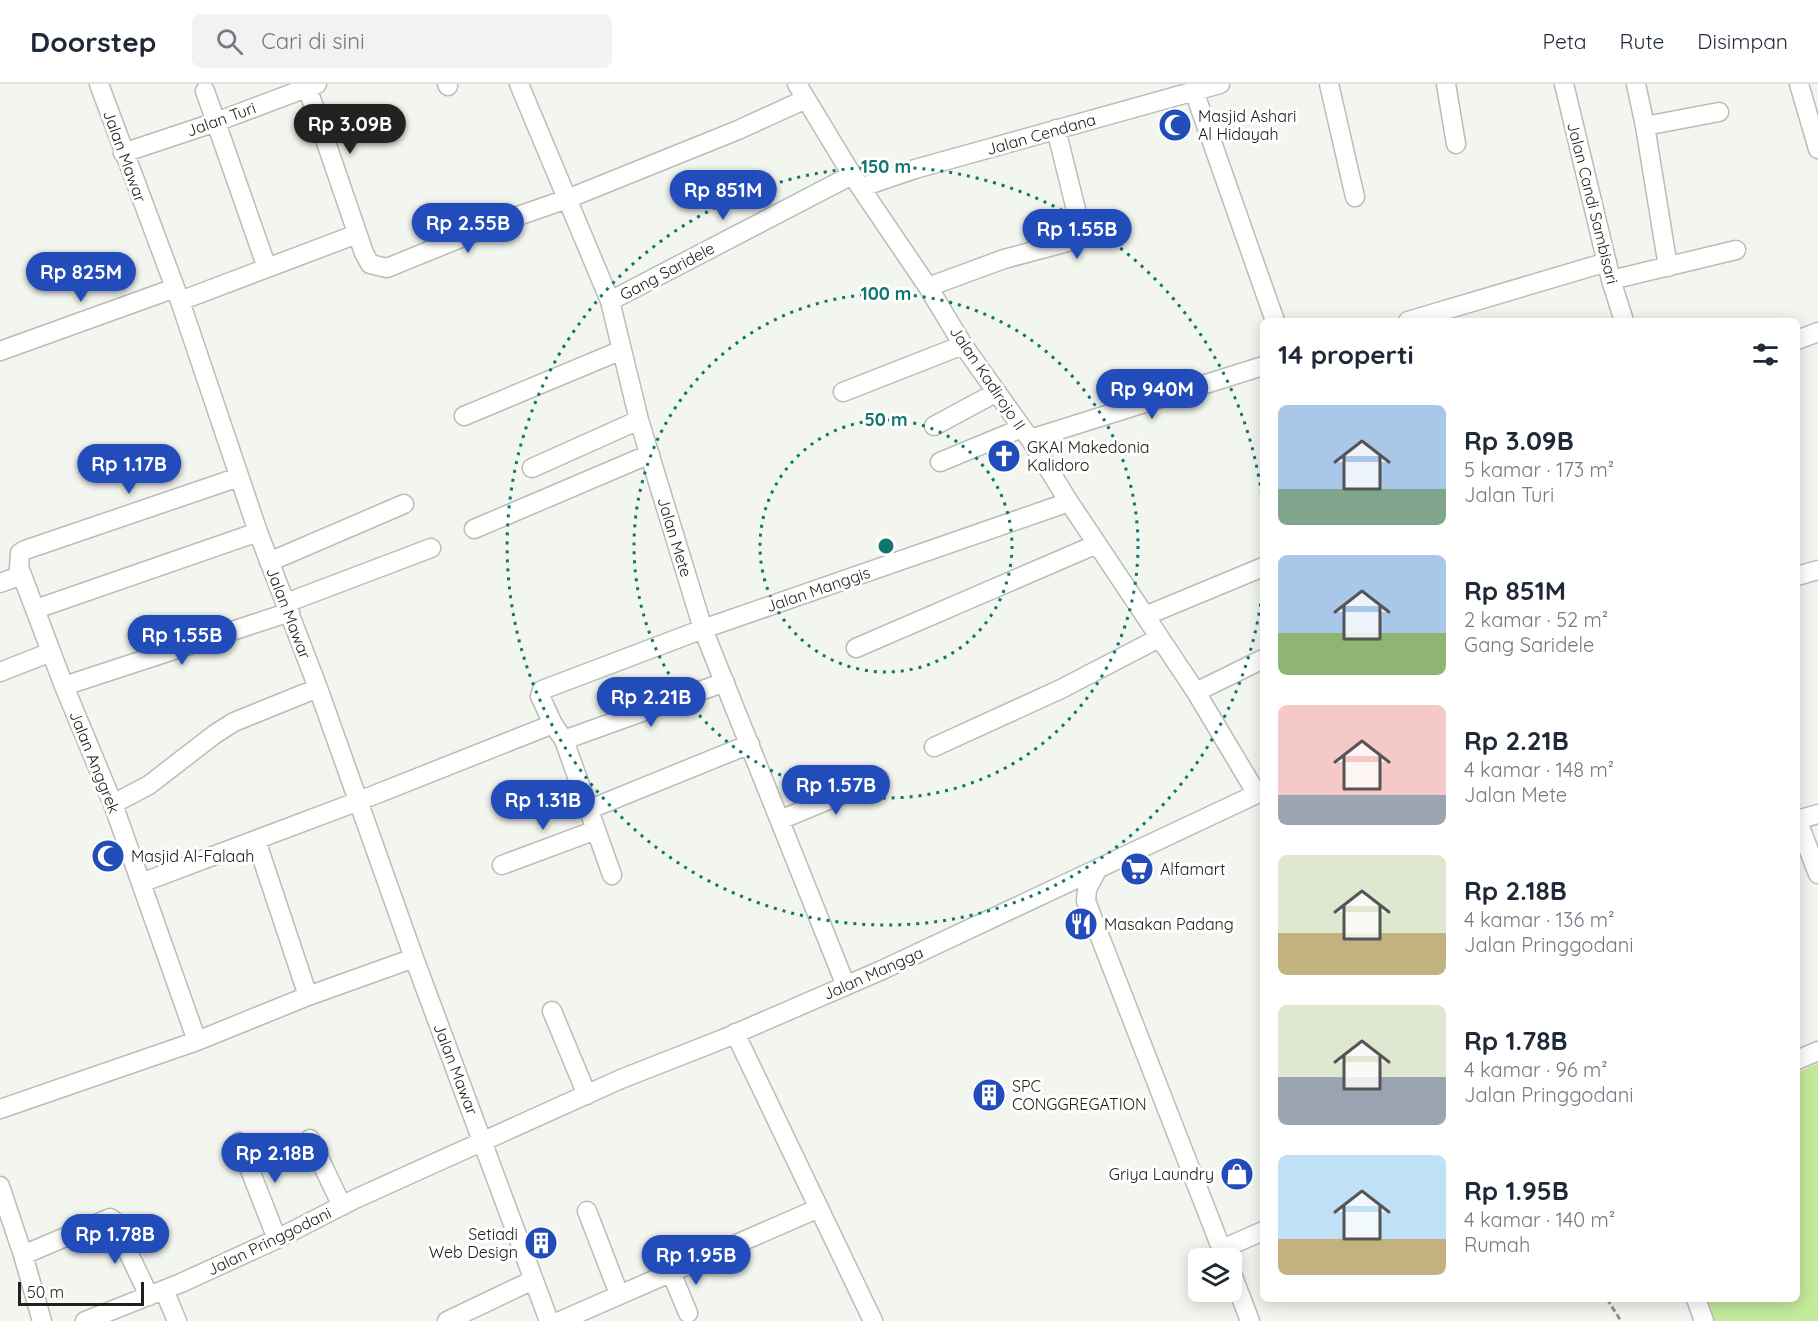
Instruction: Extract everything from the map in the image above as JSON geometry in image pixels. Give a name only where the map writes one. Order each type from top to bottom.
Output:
[{"type":"street","name":"Jalan Mawar","points":[[99,84],[177,295],[258,532],[318,688],[414,958],[549,1321]]},
{"type":"street","name":"Jalan Mete","points":[[519,84],[609,301],[639,420],[703,629],[846,986]]},
{"type":"street","points":[[1329,84],[1355,197]]},
{"type":"street","points":[[1446,84],[1456,144]]},
{"type":"street","name":"Jalan Candi Sambisari","points":[[1564,84],[1609,271],[1623,318]]},
{"type":"street","points":[[1636,84],[1668,267]]},
{"type":"street","points":[[1799,84],[1818,149]]},
{"type":"street","name":"Jalan Turi","points":[[123,153],[216,122],[310,85]]},
{"type":"street","points":[[310,85],[357,234],[370,264],[387,268],[495,224],[567,200],[738,130],[801,92]]},
{"type":"street","points":[[1209,86],[1274,318]]},
{"type":"street","name":"Jalan Cendana","points":[[857,181],[915,169],[1209,86]]},
{"type":"street","points":[[205,92],[267,268]]},
{"type":"street","name":"Jalan Kadirojo II","points":[[801,92],[928,287],[963,345],[1026,433],[1260,792]]},
{"type":"street","points":[[1645,126],[1719,112]]},
{"type":"street","points":[[928,287],[1004,259],[1079,239],[1082,234],[1056,129]]},
{"type":"street","name":"Gang Saridele","points":[[609,301],[857,181]]},
{"type":"street","points":[[0,351],[267,268],[357,234]]},
{"type":"street","points":[[1420,318],[1609,271],[1668,267],[1736,250]]},
{"type":"street","points":[[1800,339],[1818,332]]},
{"type":"street","points":[[843,392],[963,345]]},
{"type":"street","points":[[464,416],[622,351]]},
{"type":"street","points":[[940,462],[1026,433],[1260,367]]},
{"type":"street","points":[[934,426],[997,392]]},
{"type":"street","points":[[532,468],[639,420]]},
{"type":"street","points":[[474,529],[650,454]]},
{"type":"street","points":[[0,583],[22,575],[19,560],[20,553],[25,550],[239,477]]},
{"type":"street","name":"Jalan Manggis","points":[[553,724],[540,696],[542,690],[549,686],[703,629],[1069,502]]},
{"type":"street","points":[[269,562],[404,504]]},
{"type":"street","points":[[36,609],[258,532]]},
{"type":"street","points":[[856,648],[1097,544]]},
{"type":"street","points":[[64,686],[288,608],[431,548]]},
{"type":"street","points":[[1145,616],[1260,568]]},
{"type":"street","points":[[1800,575],[1818,570]]},
{"type":"street","name":"Jalan Anggrek","points":[[22,575],[64,686],[113,804],[197,1041]]},
{"type":"street","points":[[934,747],[1061,689],[1159,638]]},
{"type":"street","points":[[0,672],[51,652]]},
{"type":"street","points":[[1196,692],[1260,660]]},
{"type":"street","points":[[564,740],[725,682]]},
{"type":"street","points":[[113,804],[150,785],[215,734],[234,722],[318,688]]},
{"type":"street","points":[[141,883],[553,724],[564,740],[612,875]]},
{"type":"street","points":[[590,809],[750,744]]},
{"type":"street","points":[[780,820],[879,779]]},
{"type":"street","name":"Jalan Mangga","points":[[483,1140],[621,1079],[846,986],[1260,792]]},
{"type":"street","points":[[1800,818],[1818,814]]},
{"type":"street","points":[[1800,827],[1818,874]]},
{"type":"street","points":[[502,865],[596,830]]},
{"type":"street","points":[[256,840],[308,996]]},
{"type":"street","points":[[1097,870],[1087,889],[1086,901],[1221,1248]]},
{"type":"street","points":[[0,1109],[197,1041],[308,996],[414,958]]},
{"type":"street","points":[[552,1011],[587,1095]]},
{"type":"street","points":[[735,1033],[873,1321]]},
{"type":"street","points":[[1800,1059],[1818,1051]]},
{"type":"street","points":[[310,1139],[342,1206]]},
{"type":"street","name":"Jalan Pringgodani","points":[[85,1321],[157,1293],[277,1239],[483,1140]]},
{"type":"street","points":[[239,1142],[277,1239]]},
{"type":"street","points":[[0,1186],[42,1321]]},
{"type":"street","points":[[560,1321],[819,1208]]},
{"type":"street","points":[[588,1211],[619,1294]]},
{"type":"street","points":[[23,1255],[110,1218],[177,1321]]},
{"type":"street","points":[[1234,1248],[1260,1234]]},
{"type":"street","points":[[671,1272],[688,1313]]},
{"type":"street","points":[[447,1321],[533,1280]]},
{"type":"street","points":[[1242,1300],[1250,1321]]},
{"type":"street","points":[[1697,1302],[1704,1321]]},
{"type":"path","points":[[1608,1302],[1621,1321]]},
{"type":"green space","points":[[1818,1063],[1818,1321],[1708,1321],[1702,1302],[1800,1302],[1800,1072]]},
{"type":"place","name":"Masjid Ashari Al Hidayah","points":[[1175,125]]},
{"type":"place","name":"GKAI Makedonia Kalidoro","points":[[1004,456]]},
{"type":"place","name":"Masjid Al-Falaah","points":[[108,856]]},
{"type":"place","name":"Alfamart","points":[[1137,869]]},
{"type":"place","name":"Masakan Padang","points":[[1081,924]]},
{"type":"place","name":"SPC CONGGREGATION","points":[[989,1095]]},
{"type":"place","name":"Griya Laundry","points":[[1237,1174]]},
{"type":"place","name":"Setiadi Web Design","points":[[541,1243]]}]
